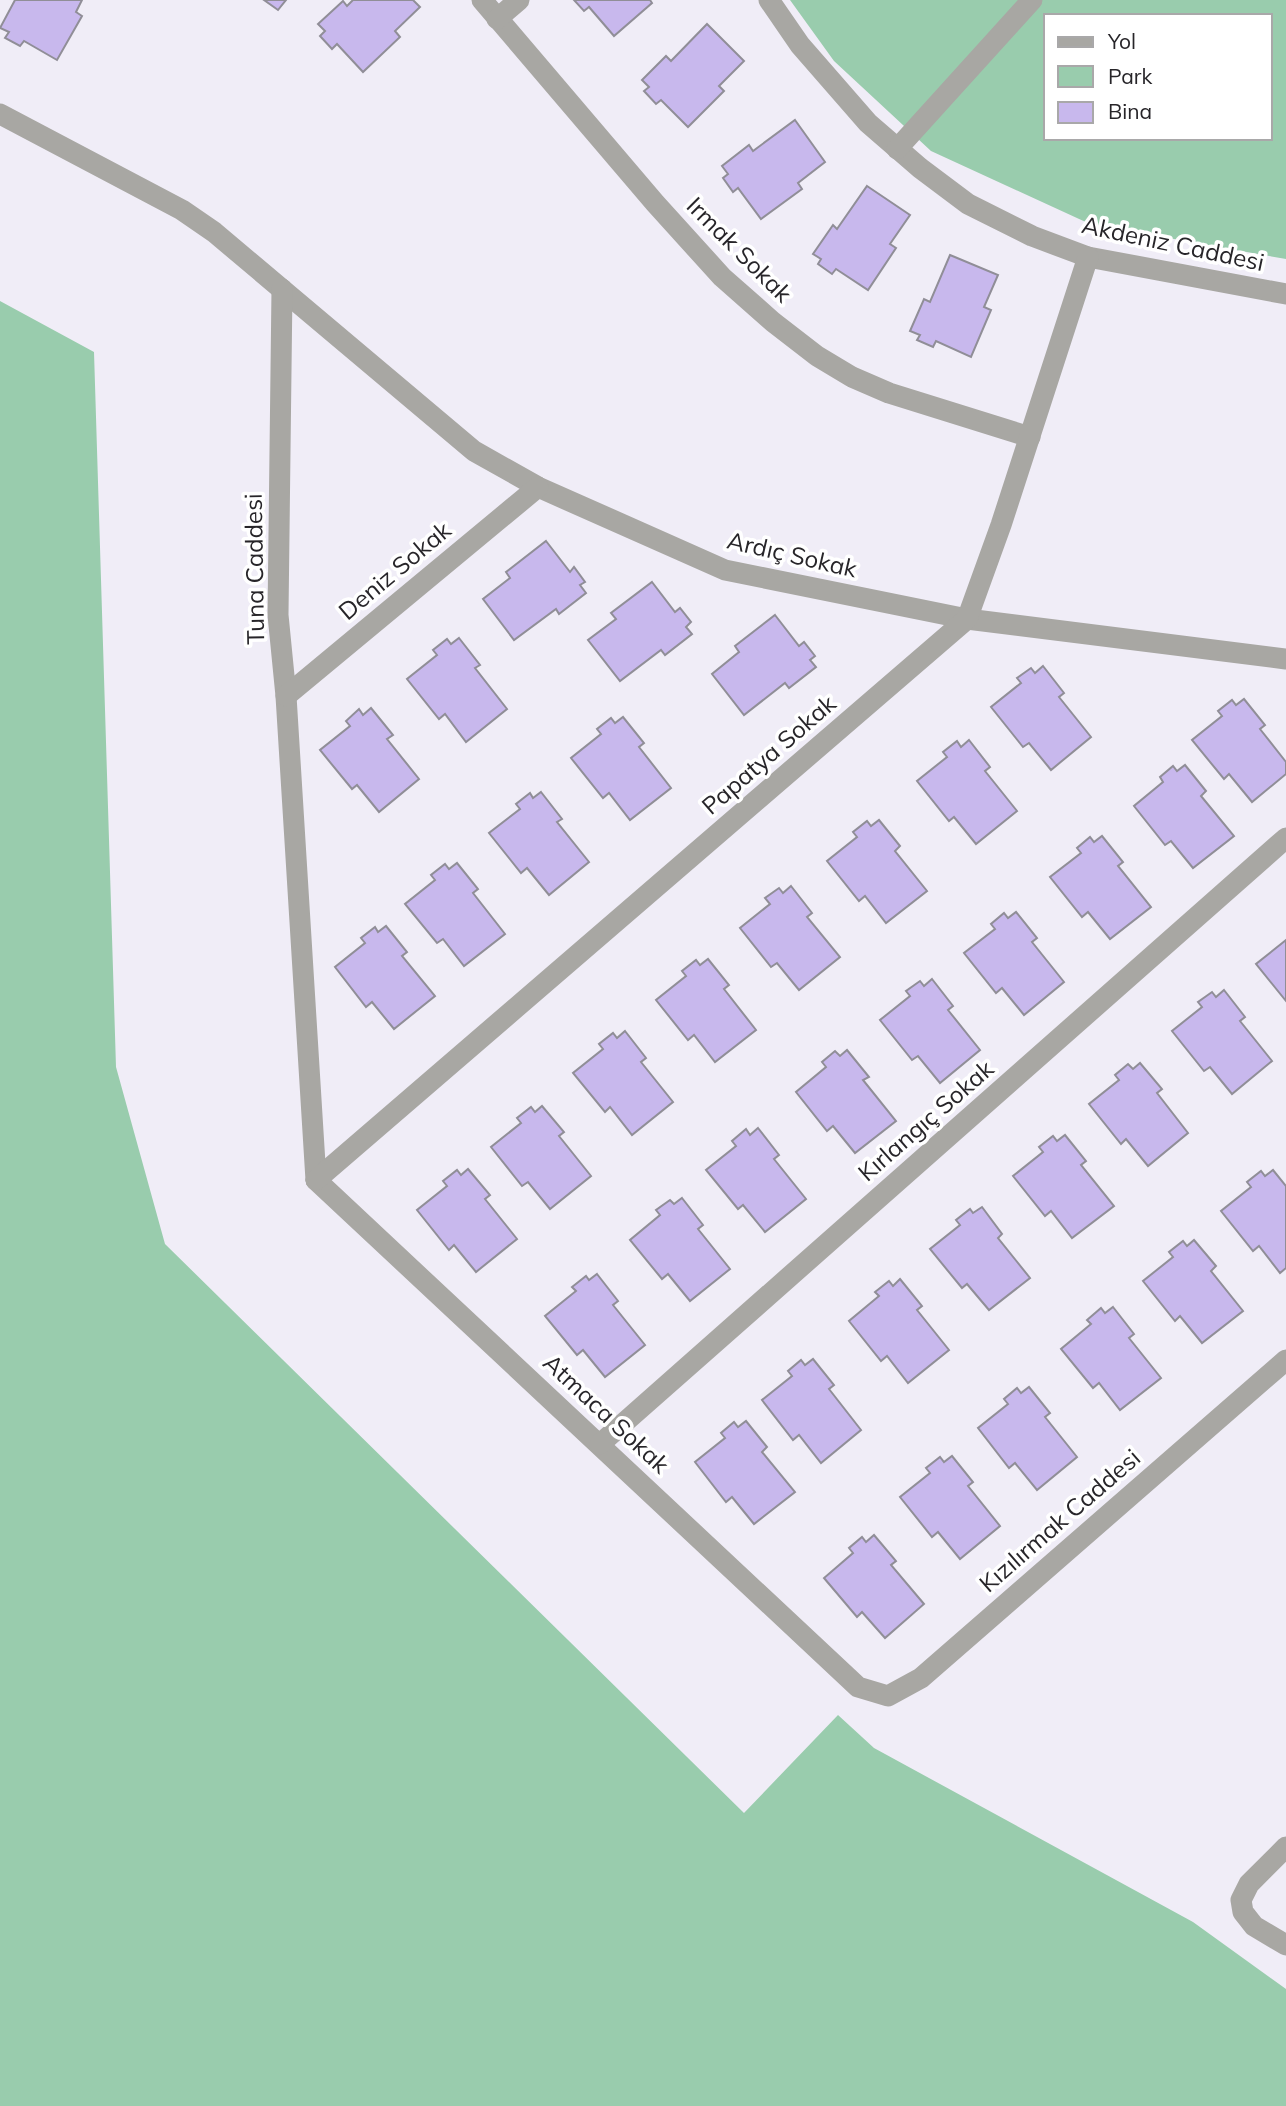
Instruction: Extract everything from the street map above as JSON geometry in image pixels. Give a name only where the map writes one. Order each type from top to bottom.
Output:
[{"type":"street","name":"Irmak Sokak","points":[[482,0],[655,203],[722,277],[806,348],[852,377],[889,393],[1030,437]]},
{"type":"street","points":[[498,19],[519,0]]},
{"type":"street","name":"Akdeniz Caddesi","points":[[769,0],[800,45],[867,123],[968,204],[1032,236],[1088,257],[1286,294]]},
{"type":"street","points":[[897,149],[1032,0]]},
{"type":"street","points":[[0,114],[182,210],[214,232],[282,289]]},
{"type":"street","points":[[967,619],[1088,257]]},
{"type":"street","name":"Ardıç Sokak","points":[[282,289],[474,451],[538,487],[725,570],[967,619],[1286,659]]},
{"type":"street","name":"Tuna Caddesi","points":[[282,289],[278,615],[286,696],[316,1181]]},
{"type":"street","name":"Deniz Sokak","points":[[286,696],[538,487]]},
{"type":"street","name":"Papatya Sokak","points":[[316,1181],[967,619]]},
{"type":"street","name":"Kırlangıç Sokak","points":[[600,1444],[1286,838]]},
{"type":"street","name":"Atmaca Sokak","points":[[316,1181],[858,1687]]},
{"type":"street","name":"Kızılırmak Caddesi","points":[[858,1687],[888,1696],[921,1678],[1286,1360]]},
{"type":"street","points":[[1286,1847],[1249,1884],[1241,1900],[1243,1912],[1254,1926],[1286,1945]]},
{"type":"green space","points":[[790,0],[1286,0],[1286,259],[1090,224],[931,151],[834,61]]},
{"type":"green space","points":[[0,301],[94,352],[116,1067],[165,1244],[744,1813],[838,1715],[874,1748],[1193,1922],[1286,1989],[1286,2106],[0,2106]]},
{"type":"building","points":[[15,0],[82,0],[76,12],[82,16],[57,60],[24,41],[20,46],[5,38],[9,32],[0,28]]},
{"type":"building","points":[[264,0],[286,0],[278,10]]},
{"type":"building","points":[[353,0],[413,0],[420,7],[395,31],[400,37],[363,72],[337,44],[332,49],[320,36],[325,31],[318,24],[343,1],[347,6]]},
{"type":"building","points":[[574,0],[650,0],[652,3],[614,36],[589,7],[584,11]]},
{"type":"building","points":[[707,24],[744,61],[719,86],[724,91],[688,127],[661,100],[656,104],[644,91],[649,87],[642,80],[666,56],[671,61]]},
{"type":"building","points":[[795,120],[825,162],[798,183],[802,189],[761,219],[738,188],[733,192],[723,178],[728,174],[722,166],[749,145],[753,151]]},
{"type":"building","points":[[867,186],[910,215],[890,244],[896,248],[868,290],[836,269],[832,274],[818,264],[821,259],[813,254],[833,225],[837,229]]},
{"type":"building","points":[[950,255],[998,275],[984,307],[991,310],[971,357],[936,341],[933,347],[917,340],[920,335],[910,331],[924,299],[930,302]]},
{"type":"building","points":[[546,541],[570,572],[574,567],[585,582],[580,585],[586,593],[559,614],[556,609],[514,640],[483,599],[510,578],[506,572]]},
{"type":"building","points":[[652,582],[675,612],[680,608],[691,622],[686,627],[692,634],[665,655],[661,650],[620,681],[588,640],[616,619],[611,613]]},
{"type":"building","points":[[775,615],[799,646],[804,642],[815,656],[810,660],[816,667],[789,688],[785,683],[744,715],[712,674],[739,652],[735,646]]},
{"type":"building","points":[[459,638],[480,665],[475,668],[507,709],[466,742],[445,714],[439,719],[407,679],[437,655],[433,650],[447,639],[451,644]]},
{"type":"building","points":[[1043,666],[1064,693],[1059,697],[1091,737],[1051,770],[1029,743],[1023,747],[991,707],[1021,683],[1017,678],[1031,668],[1035,673]]},
{"type":"building","points":[[1244,699],[1265,725],[1260,729],[1286,762],[1286,774],[1252,802],[1229,774],[1224,779],[1192,740],[1222,716],[1218,711],[1232,700],[1236,705]]},
{"type":"building","points":[[371,708],[393,735],[387,739],[419,779],[379,812],[357,785],[352,789],[320,750],[350,726],[346,721],[359,709],[363,715]]},
{"type":"building","points":[[623,717],[644,743],[639,747],[671,788],[630,820],[609,793],[603,798],[571,758],[601,734],[597,729],[611,718],[615,723]]},
{"type":"building","points":[[969,740],[990,767],[985,771],[1017,811],[976,844],[954,817],[949,821],[917,781],[947,757],[943,752],[957,741],[961,747]]},
{"type":"building","points":[[1185,765],[1206,791],[1201,796],[1234,836],[1193,868],[1171,841],[1165,845],[1134,806],[1163,782],[1160,777],[1173,766],[1177,771]]},
{"type":"building","points":[[541,792],[562,819],[557,822],[589,862],[549,895],[527,868],[521,873],[489,833],[520,809],[516,804],[530,793],[533,798]]},
{"type":"building","points":[[879,820],[900,846],[895,851],[927,891],[886,923],[865,896],[859,901],[827,861],[857,837],[853,832],[867,821],[871,826]]},
{"type":"building","points":[[1102,836],[1123,862],[1118,866],[1151,907],[1110,939],[1088,912],[1082,917],[1050,877],[1081,853],[1077,848],[1090,837],[1094,842]]},
{"type":"building","points":[[457,863],[478,889],[473,893],[505,934],[464,966],[443,939],[437,943],[405,904],[435,880],[431,875],[445,864],[449,869]]},
{"type":"building","points":[[791,886],[812,913],[807,917],[840,957],[799,990],[777,963],[771,967],[740,928],[770,904],[765,898],[779,888],[783,893]]},
{"type":"building","points":[[1016,912],[1037,938],[1032,942],[1064,982],[1024,1015],[1002,988],[996,993],[964,953],[995,929],[991,924],[1004,913],[1008,918]]},
{"type":"building","points":[[386,926],[407,952],[402,956],[435,996],[394,1029],[372,1002],[366,1007],[335,967],[365,943],[361,938],[375,927],[378,932]]},
{"type":"building","points":[[1286,940],[1286,1001],[1256,964]]},
{"type":"building","points":[[708,959],[729,985],[724,989],[756,1030],[715,1062],[694,1035],[688,1040],[656,1000],[686,976],[682,971],[696,960],[700,965]]},
{"type":"building","points":[[932,979],[953,1006],[948,1010],[980,1050],[940,1083],[918,1056],[912,1060],[880,1020],[910,996],[906,991],[920,981],[924,986]]},
{"type":"building","points":[[1224,990],[1245,1017],[1240,1021],[1272,1061],[1232,1094],[1210,1067],[1204,1071],[1172,1031],[1202,1007],[1198,1002],[1212,992],[1216,997]]},
{"type":"building","points":[[625,1031],[646,1058],[641,1062],[673,1102],[632,1135],[610,1107],[605,1112],[573,1073],[603,1049],[599,1044],[613,1033],[617,1038]]},
{"type":"building","points":[[847,1050],[869,1077],[863,1080],[896,1121],[855,1153],[833,1126],[827,1131],[796,1092],[826,1067],[822,1062],[835,1051],[840,1056]]},
{"type":"building","points":[[1140,1063],[1162,1089],[1157,1093],[1188,1133],[1148,1166],[1126,1139],[1121,1144],[1089,1104],[1119,1080],[1115,1075],[1128,1064],[1133,1069]]},
{"type":"building","points":[[542,1106],[564,1132],[559,1136],[591,1176],[550,1209],[528,1182],[522,1186],[491,1147],[521,1123],[517,1118],[531,1107],[535,1112]]},
{"type":"building","points":[[758,1128],[779,1155],[774,1159],[806,1199],[765,1232],[743,1205],[738,1209],[706,1170],[736,1146],[732,1141],[746,1129],[750,1135]]},
{"type":"building","points":[[1065,1135],[1086,1161],[1081,1165],[1114,1206],[1072,1238],[1051,1211],[1045,1216],[1013,1176],[1043,1152],[1039,1147],[1053,1136],[1057,1141]]},
{"type":"building","points":[[468,1169],[490,1195],[485,1199],[517,1239],[476,1272],[454,1245],[449,1250],[417,1210],[447,1186],[443,1181],[457,1170],[461,1175]]},
{"type":"building","points":[[1273,1170],[1286,1186],[1286,1268],[1280,1273],[1259,1246],[1253,1251],[1221,1211],[1251,1187],[1247,1182],[1261,1171],[1265,1176]]},
{"type":"building","points":[[682,1198],[703,1225],[698,1229],[730,1269],[690,1301],[668,1274],[662,1279],[630,1240],[660,1215],[656,1210],[670,1200],[674,1204]]},
{"type":"building","points":[[982,1207],[1002,1234],[998,1238],[1030,1278],[989,1310],[967,1284],[962,1288],[930,1249],[960,1225],[956,1220],[970,1209],[973,1213]]},
{"type":"building","points":[[1194,1240],[1216,1266],[1211,1271],[1243,1311],[1202,1343],[1180,1316],[1175,1321],[1143,1281],[1173,1257],[1169,1252],[1183,1241],[1187,1246]]},
{"type":"building","points":[[597,1274],[618,1301],[613,1305],[645,1345],[605,1377],[583,1350],[577,1355],[545,1316],[576,1291],[572,1287],[586,1276],[589,1280]]},
{"type":"building","points":[[900,1279],[922,1306],[917,1310],[949,1350],[908,1383],[887,1356],[881,1361],[849,1321],[879,1296],[875,1292],[889,1281],[893,1286]]},
{"type":"building","points":[[1113,1307],[1134,1334],[1129,1338],[1161,1378],[1120,1410],[1099,1383],[1093,1388],[1061,1349],[1091,1324],[1087,1320],[1101,1308],[1105,1313]]},
{"type":"building","points":[[813,1359],[834,1385],[829,1389],[861,1430],[821,1463],[799,1435],[793,1440],[762,1400],[792,1376],[788,1371],[801,1360],[805,1365]]},
{"type":"building","points":[[1029,1387],[1050,1413],[1045,1417],[1077,1457],[1037,1490],[1015,1463],[1009,1468],[978,1428],[1008,1404],[1004,1399],[1017,1388],[1021,1393]]},
{"type":"building","points":[[746,1421],[767,1447],[762,1452],[795,1492],[754,1524],[732,1497],[726,1502],[695,1462],[725,1438],[721,1433],[734,1422],[738,1427]]},
{"type":"building","points":[[952,1456],[973,1482],[968,1486],[1000,1526],[960,1559],[938,1532],[932,1537],[900,1497],[930,1473],[926,1468],[940,1457],[944,1462]]},
{"type":"building","points":[[874,1535],[896,1561],[891,1565],[924,1604],[885,1638],[862,1612],[857,1617],[824,1578],[853,1553],[849,1548],[862,1537],[866,1542]]}]
